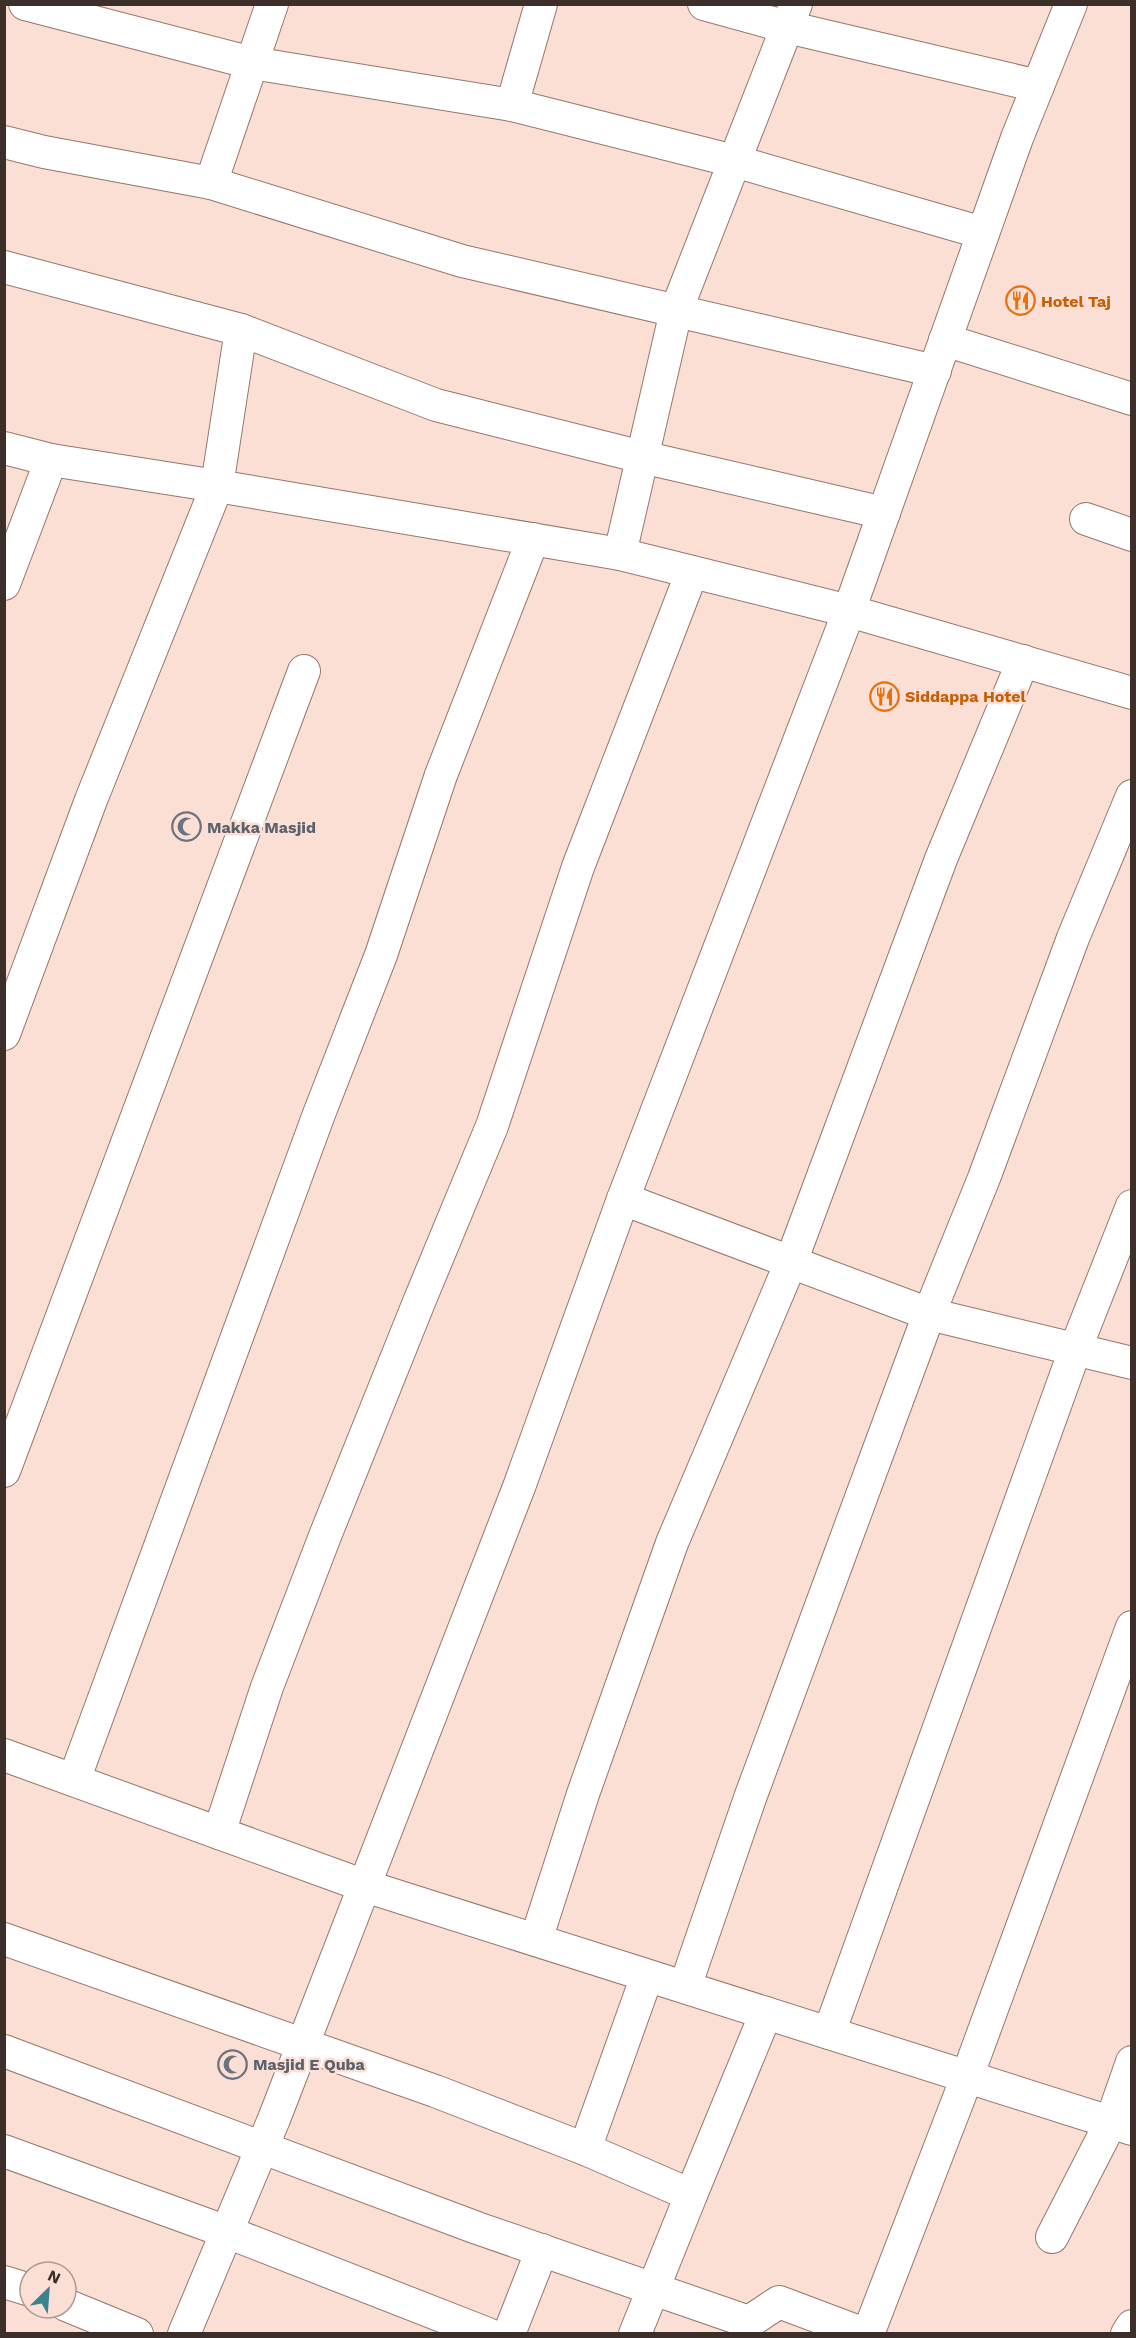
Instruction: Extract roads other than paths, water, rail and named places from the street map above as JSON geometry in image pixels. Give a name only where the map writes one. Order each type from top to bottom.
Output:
[{"type":"street","points":[[25,4],[252,63],[512,105],[734,161],[983,233]]},
{"type":"street","points":[[212,183],[272,4]]},
{"type":"street","points":[[512,105],[541,4]]},
{"type":"street","points":[[704,4],[791,16],[1038,86]]},
{"type":"street","points":[[184,2334],[262,2147],[519,1487],[623,1199],[849,611],[983,233],[1071,4]]},
{"type":"street","points":[[620,554],[676,312],[791,16]]},
{"type":"street","points":[[4,142],[44,152],[212,183],[462,261],[935,370]]},
{"type":"street","points":[[4,267],[241,330],[436,405],[642,457],[884,513]]},
{"type":"street","points":[[4,1034],[91,800],[217,486],[241,330]]},
{"type":"street","points":[[945,340],[1130,393]]},
{"type":"street","points":[[4,448],[51,460],[620,554],[849,611],[1131,693]]},
{"type":"street","points":[[4,584],[51,460]]},
{"type":"street","points":[[1086,519],[1131,536]]},
{"type":"street","points":[[74,1780],[315,1125],[381,955],[441,775],[533,539]]},
{"type":"street","points":[[219,1833],[267,1688],[321,1546],[492,1126],[578,867],[692,572]]},
{"type":"street","points":[[536,1940],[583,1794],[672,1543],[791,1262],[941,859],[1023,661]]},
{"type":"street","points":[[4,1471],[304,671]]},
{"type":"street","points":[[685,1987],[750,1798],[928,1314],[984,1178],[1073,938],[1131,796]]},
{"type":"street","points":[[623,1199],[928,1314],[1131,1363]]},
{"type":"street","points":[[829,2033],[1075,1350],[1131,1206]]},
{"type":"street","points":[[4,2051],[542,2250],[749,2322],[779,2302],[866,2334],[967,2077],[1131,1627]]},
{"type":"street","points":[[4,1755],[364,1886],[1121,2126]]},
{"type":"street","points":[[4,1939],[435,2091],[585,2149],[691,2195]]},
{"type":"street","points":[[585,2149],[647,1976]]},
{"type":"street","points":[[635,2334],[766,2013]]},
{"type":"street","points":[[1052,2237],[1121,2126],[1131,2062]]},
{"type":"street","points":[[4,2151],[226,2232],[488,2334]]},
{"type":"street","points":[[509,2334],[542,2250]]},
{"type":"street","points":[[78,2310],[137,2334]]},
{"type":"street","points":[[1127,2334],[1131,2326]]},
{"type":"place","name":"Hotel Taj","points":[[1020,301]]},
{"type":"place","name":"Siddappa Hotel","points":[[884,696]]},
{"type":"place","name":"Makka Masjid","points":[[186,827]]},
{"type":"place","name":"Masjid E Quba","points":[[232,2064]]}]
